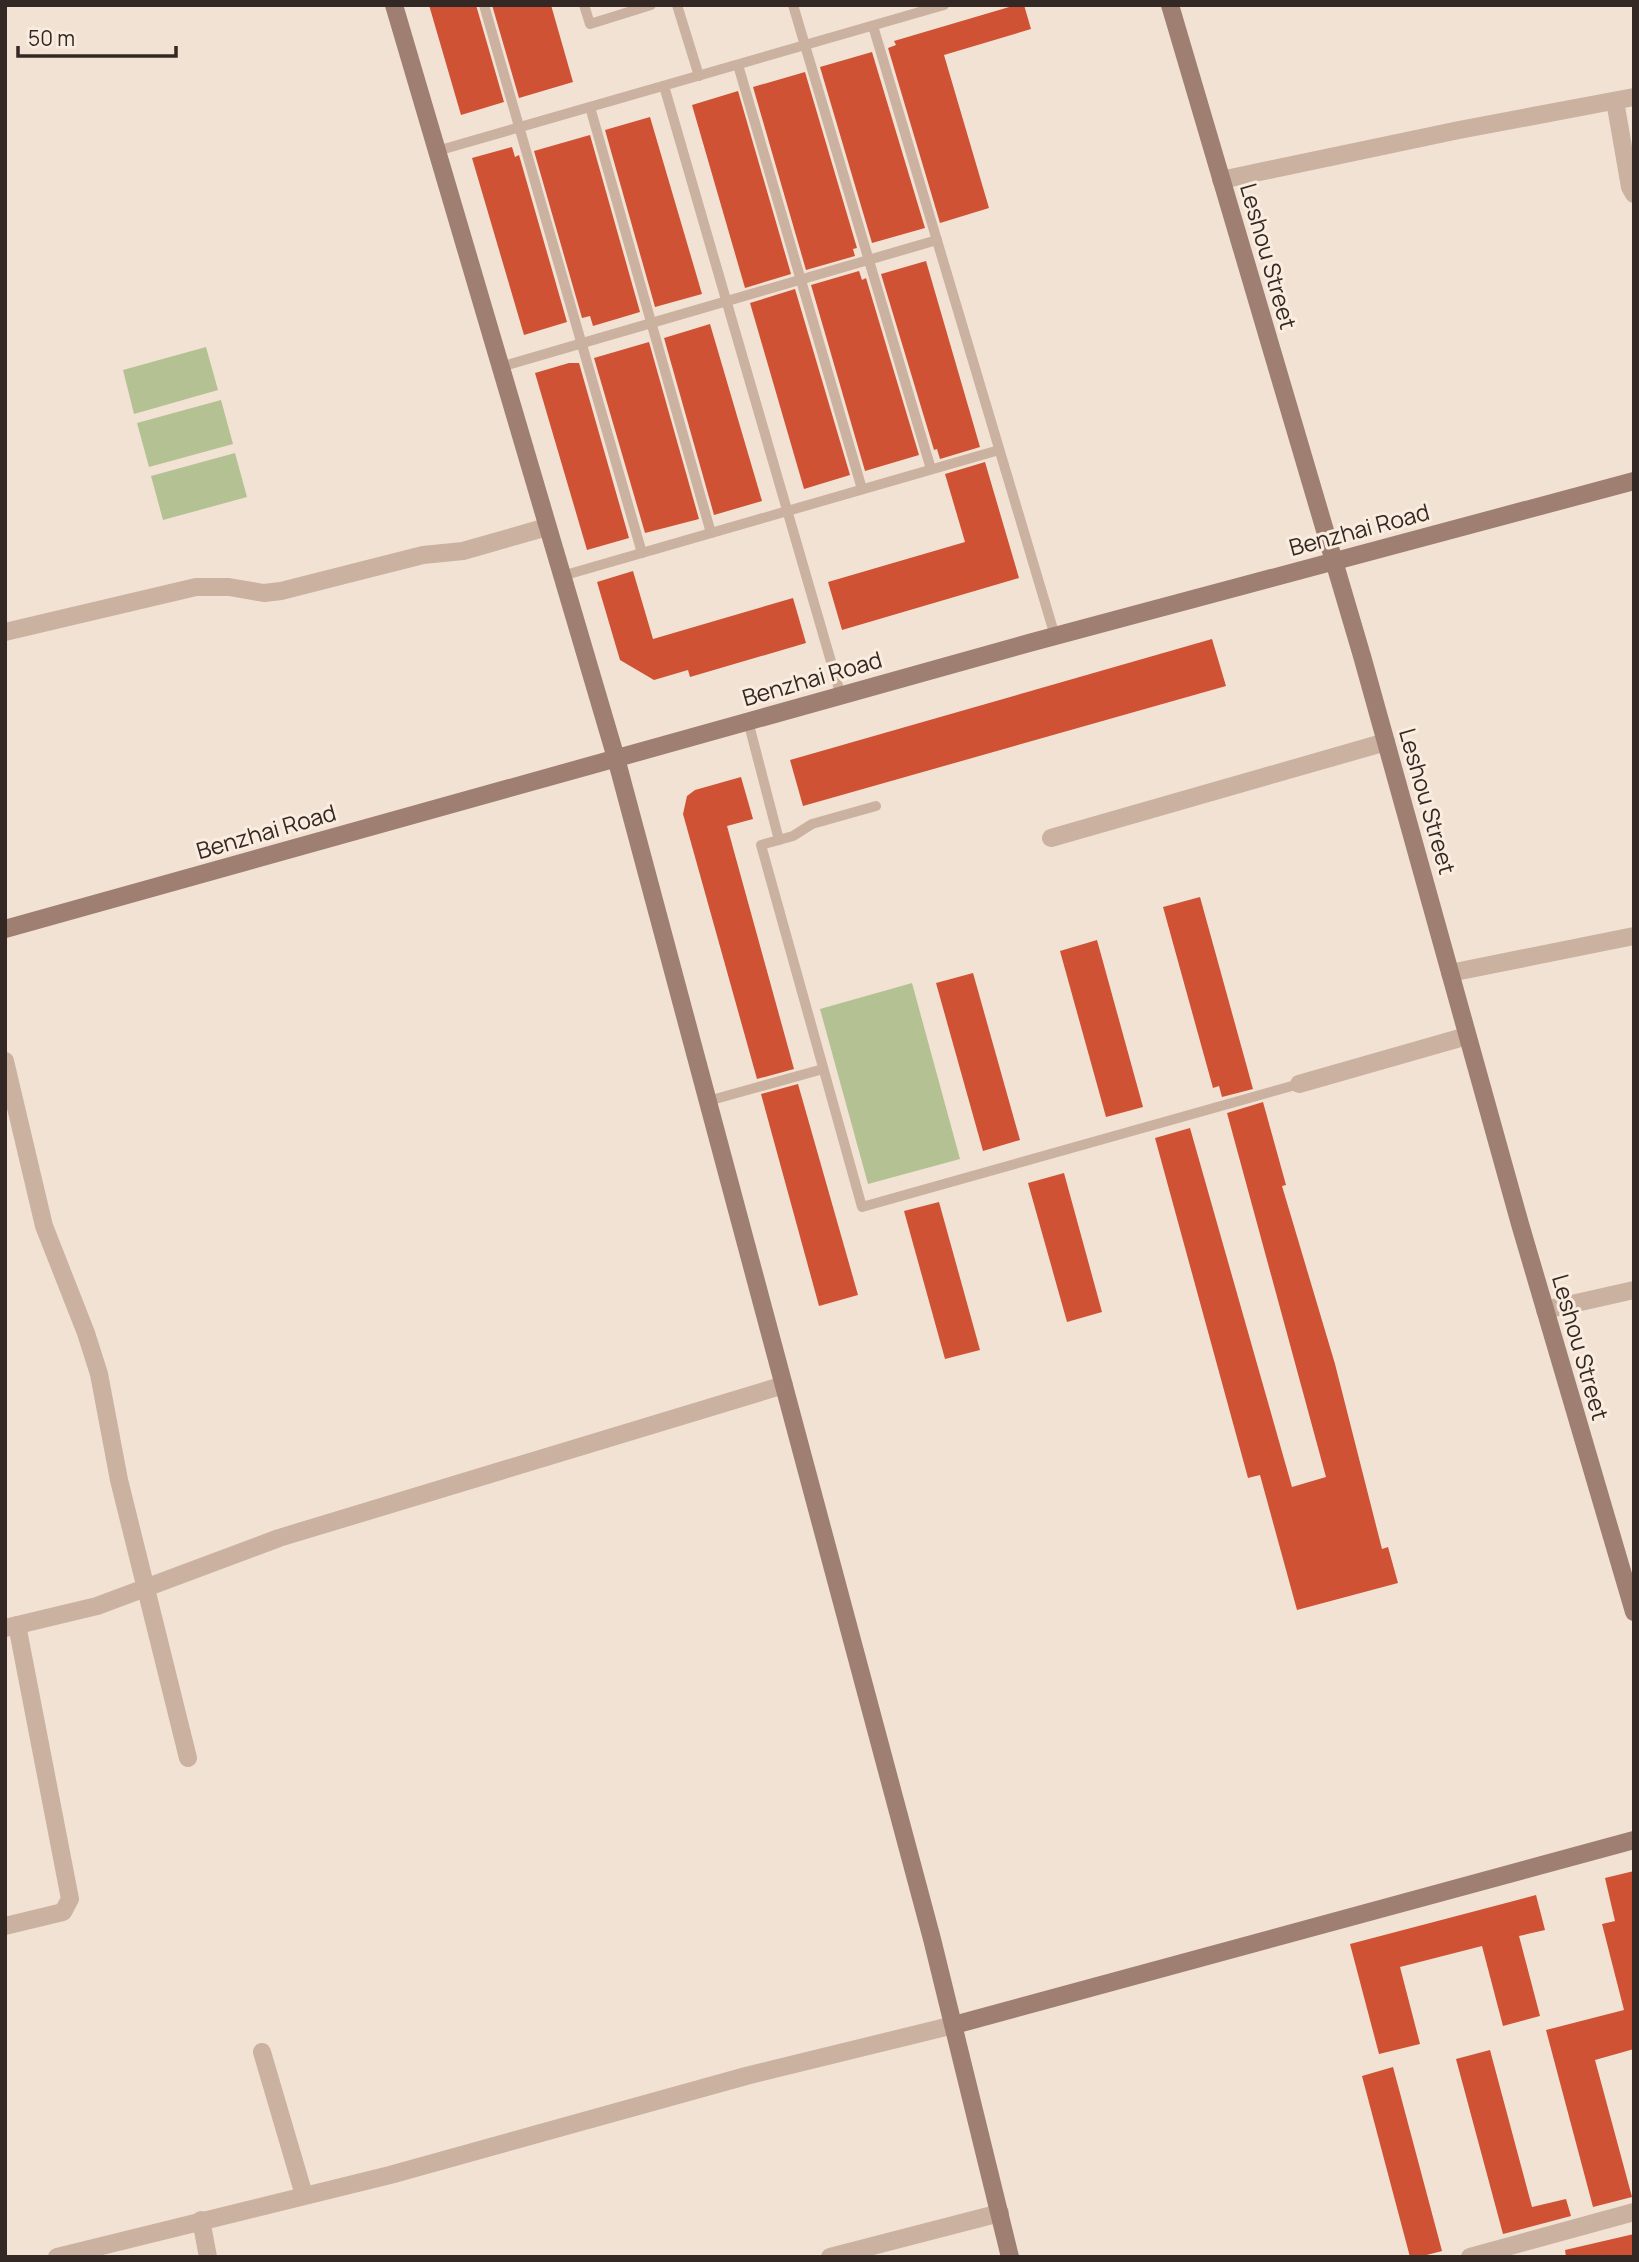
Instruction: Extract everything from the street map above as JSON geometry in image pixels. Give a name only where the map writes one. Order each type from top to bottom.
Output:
[{"type":"street","points":[[394,5],[616,758],[954,2025],[1010,2257]]},
{"type":"street","name":"Leshou Street","points":[[1170,5],[1334,561],[1545,1310],[1634,1612]]},
{"type":"street","points":[[1221,180],[1459,130],[1634,97]]},
{"type":"street","points":[[1615,101],[1630,187],[1634,194]]},
{"type":"street","name":"Benzhai Road","points":[[5,929],[1055,636],[1634,481]]},
{"type":"street","points":[[5,632],[196,587],[229,587],[264,593],[281,591],[423,555],[463,551],[547,527]]},
{"type":"street","points":[[1051,838],[1386,742]]},
{"type":"street","points":[[1450,973],[1634,936]]},
{"type":"street","points":[[1299,1084],[1467,1035]]},
{"type":"street","points":[[5,1061],[44,1226],[86,1332],[99,1374],[119,1480],[188,1758]]},
{"type":"street","points":[[1545,1310],[1634,1290]]},
{"type":"street","points":[[5,1926],[63,1912],[70,1899],[11,1626],[145,1590],[279,1538],[784,1385]]},
{"type":"street","points":[[57,2257],[303,2195],[746,2076],[954,2025],[1634,1840]]},
{"type":"street","points":[[262,2052],[303,2195]]},
{"type":"street","points":[[1470,2257],[1634,2212]]},
{"type":"street","points":[[830,2257],[1000,2213]]},
{"type":"street","points":[[201,2220],[208,2257]]},
{"type":"lane","points":[[484,5],[642,553]]},
{"type":"lane","points":[[584,5],[590,24],[651,5]]},
{"type":"lane","points":[[677,5],[699,76]]},
{"type":"lane","points":[[793,5],[931,469]]},
{"type":"lane","points":[[437,151],[944,5]]},
{"type":"lane","points":[[873,26],[1055,636]]},
{"type":"lane","points":[[738,65],[862,489]]},
{"type":"lane","points":[[664,86],[841,695]]},
{"type":"lane","points":[[590,107],[711,533]]},
{"type":"lane","points":[[500,367],[937,240]]},
{"type":"lane","points":[[562,576],[999,450]]},
{"type":"lane","points":[[748,722],[779,840]]},
{"type":"lane","points":[[876,806],[812,824],[779,840],[761,845],[862,1207],[1299,1084]]},
{"type":"lane","points":[[708,1101],[823,1069]]},
{"type":"green space","points":[[206,347],[218,390],[134,414],[123,370]]},
{"type":"green space","points":[[221,400],[233,444],[149,467],[137,423]]},
{"type":"green space","points":[[235,453],[247,497],[163,520],[151,476]]},
{"type":"green space","points":[[912,983],[960,1159],[868,1184],[820,1009]]},
{"type":"building","points":[[429,5],[476,5],[504,102],[461,115]]},
{"type":"building","points":[[492,5],[551,5],[573,82],[519,98]]},
{"type":"building","points":[[1016,5],[1024,5],[1031,29],[944,55],[989,208],[940,223],[888,48],[896,45],[894,41]]},
{"type":"building","points":[[872,52],[925,228],[872,243],[820,67]]},
{"type":"building","points":[[805,72],[857,248],[853,249],[855,256],[806,270],[753,87]]},
{"type":"building","points":[[738,91],[791,274],[745,288],[692,105]]},
{"type":"building","points":[[650,117],[702,294],[655,307],[605,130]]},
{"type":"building","points":[[590,135],[640,312],[593,326],[590,316],[582,318],[534,151]]},
{"type":"building","points":[[512,147],[515,157],[519,155],[567,322],[524,335],[472,158]]},
{"type":"building","points":[[926,261],[980,447],[940,459],[937,449],[934,450],[881,274]]},
{"type":"building","points":[[859,271],[862,280],[866,278],[919,455],[865,471],[811,285]]},
{"type":"building","points":[[795,289],[850,475],[804,489],[750,303]]},
{"type":"building","points":[[710,324],[762,501],[714,515],[664,338]]},
{"type":"building","points":[[649,342],[699,519],[645,533],[594,358]]},
{"type":"building","points":[[569,363],[579,363],[629,538],[587,550],[535,373]]},
{"type":"building","points":[[985,462],[1019,578],[842,630],[828,582],[965,542],[945,474]]},
{"type":"building","points":[[633,571],[653,639],[793,598],[806,643],[690,677],[688,670],[654,680],[620,660],[597,582]]},
{"type":"building","points":[[1212,639],[1226,686],[803,806],[790,760]]},
{"type":"building","points":[[741,777],[753,819],[727,826],[794,1069],[757,1079],[683,814],[687,796],[695,790]]},
{"type":"building","points":[[1200,897],[1253,1089],[1222,1097],[1219,1086],[1213,1088],[1163,907]]},
{"type":"building","points":[[1097,940],[1143,1107],[1106,1117],[1060,951]]},
{"type":"building","points":[[973,973],[1020,1140],[983,1151],[936,983]]},
{"type":"building","points":[[798,1084],[858,1295],[819,1306],[761,1094]]},
{"type":"building","points":[[1263,1102],[1286,1185],[1282,1186],[1335,1364],[1382,1549],[1388,1547],[1398,1583],[1297,1610],[1260,1475],[1248,1478],[1155,1138],[1190,1128],[1292,1487],[1326,1477],[1227,1113]]},
{"type":"building","points":[[1064,1173],[1102,1312],[1067,1322],[1028,1183]]},
{"type":"building","points":[[939,1202],[980,1350],[945,1359],[904,1211]]},
{"type":"building","points":[[1634,1871],[1634,2049],[1595,2060],[1632,2197],[1593,2207],[1546,2030],[1624,2010],[1602,1924],[1615,1921],[1605,1878]]},
{"type":"building","points":[[1536,1895],[1545,1930],[1519,1936],[1540,2016],[1503,2026],[1482,1946],[1400,1967],[1420,2044],[1379,2054],[1350,1944]]},
{"type":"building","points":[[1490,2050],[1532,2207],[1566,2199],[1571,2216],[1503,2234],[1456,2059]]},
{"type":"building","points":[[1393,2067],[1442,2251],[1419,2257],[1410,2257],[1362,2076]]},
{"type":"building","points":[[1634,2234],[1634,2257],[1566,2257],[1565,2250]]}]
